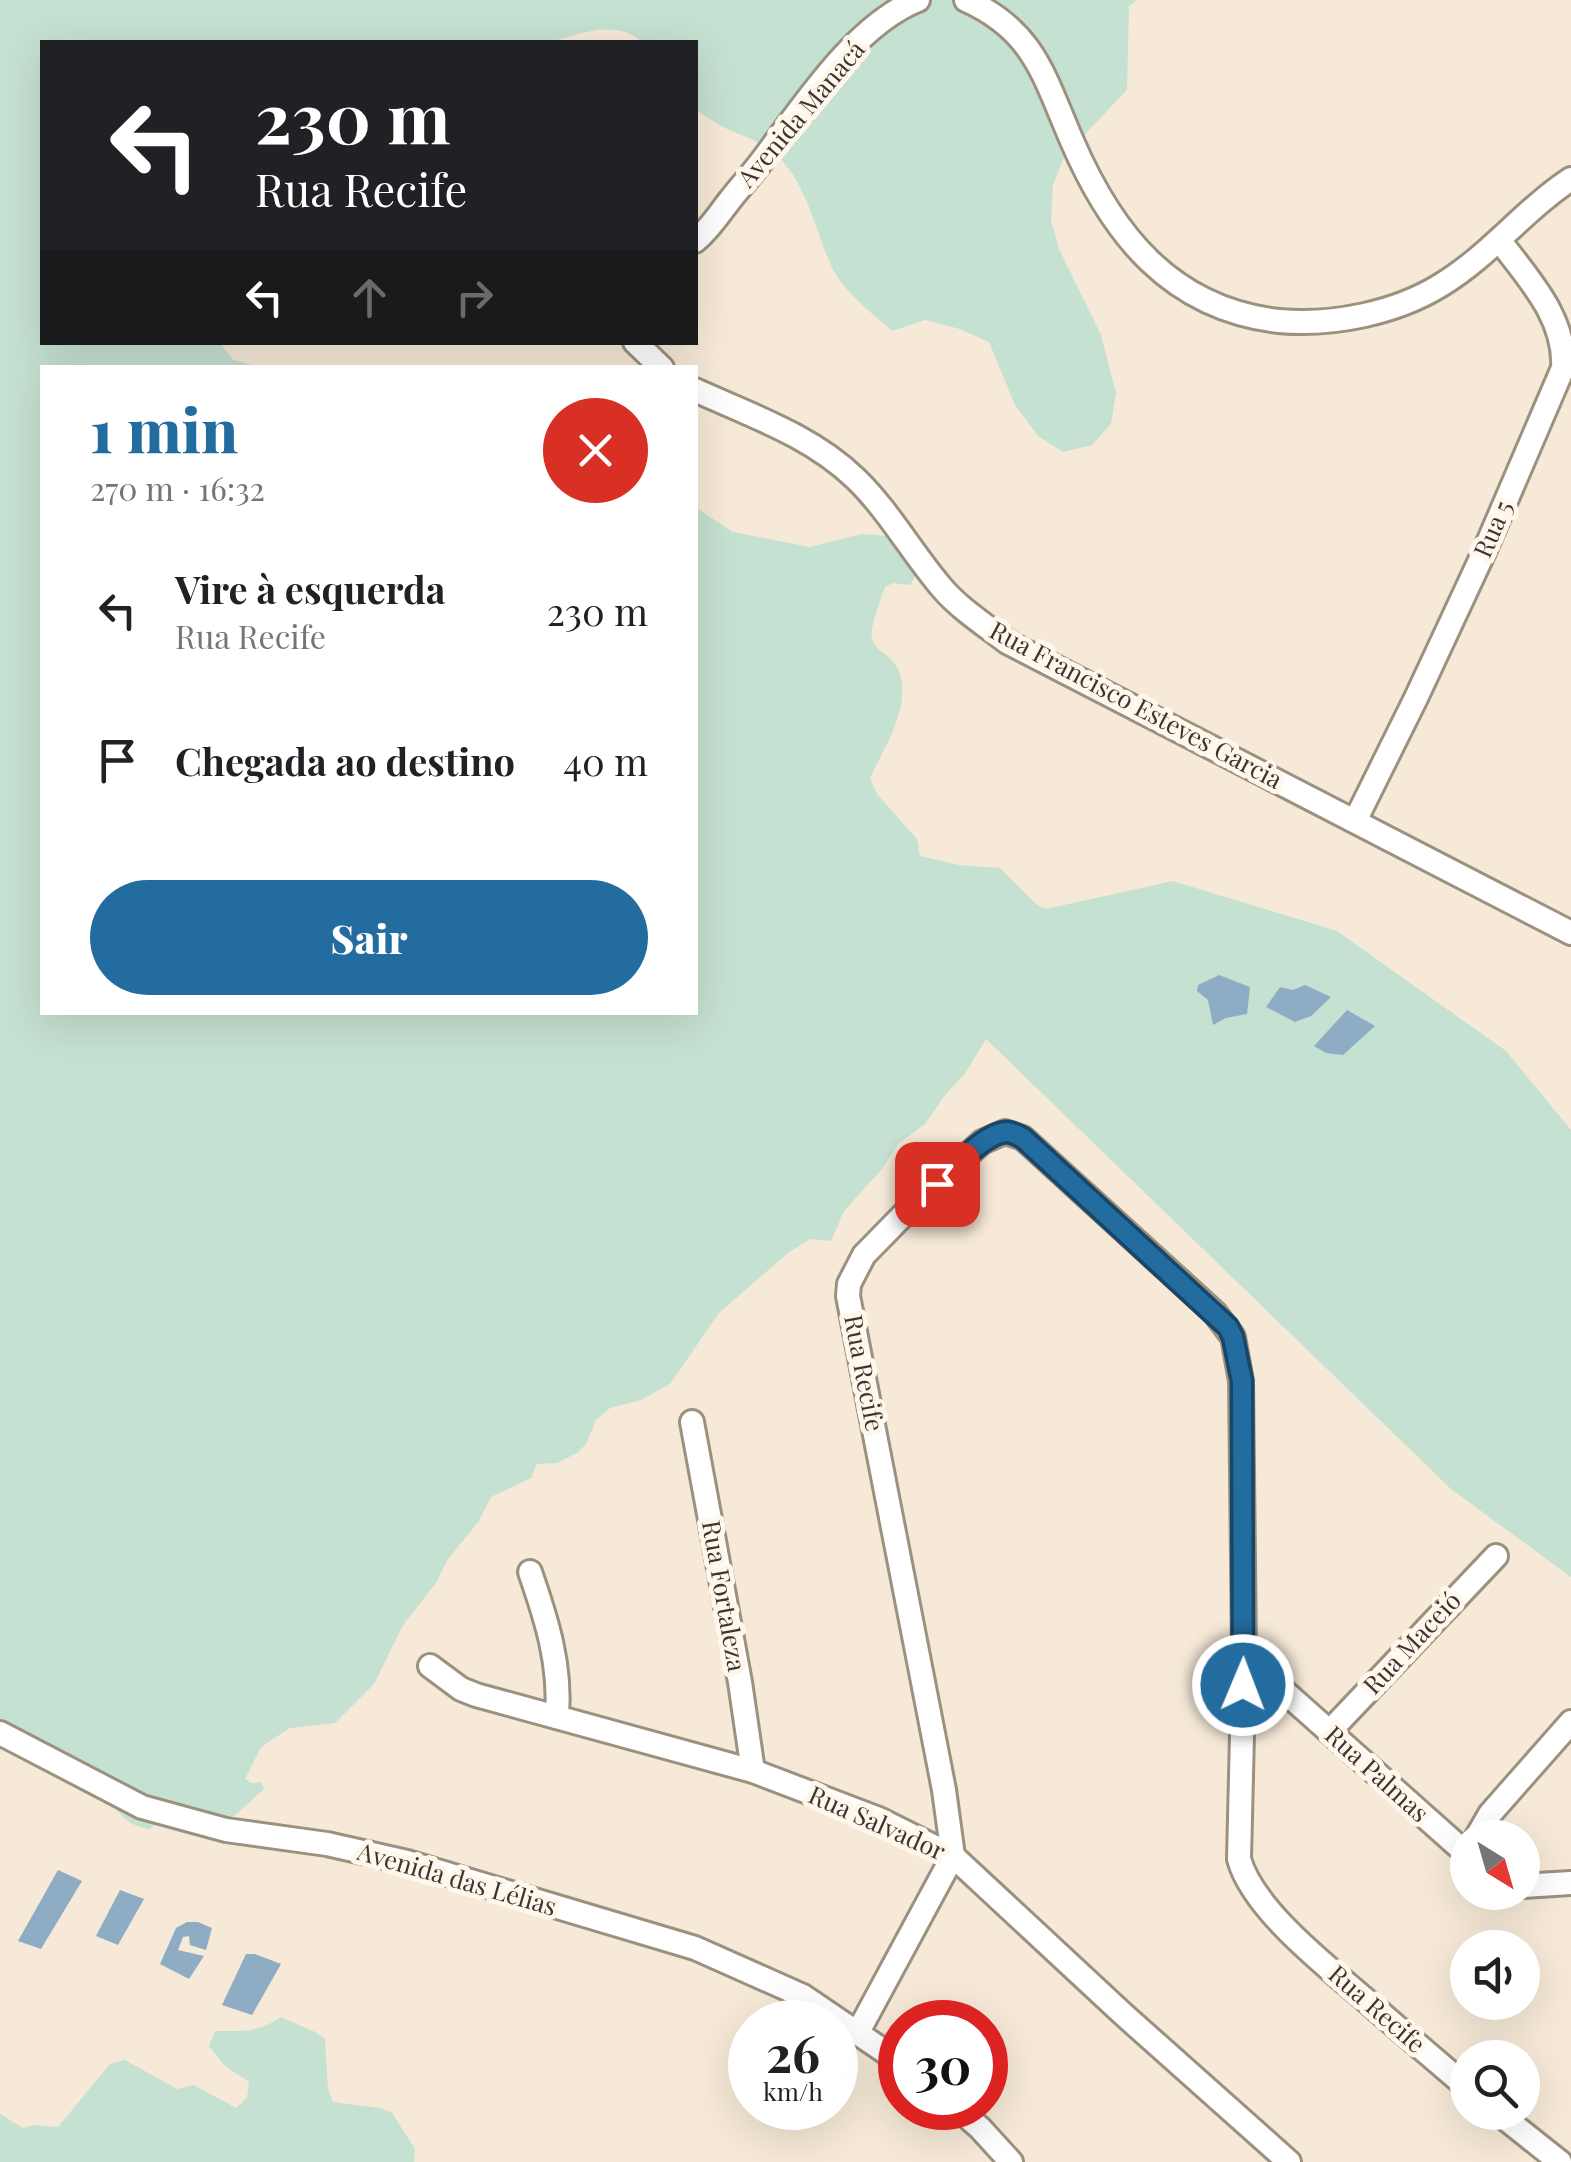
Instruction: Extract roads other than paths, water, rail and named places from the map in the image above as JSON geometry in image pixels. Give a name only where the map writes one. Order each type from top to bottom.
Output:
[{"type":"street","name":"Avenida Manacá","points":[[698,237],[842,58],[882,20],[918,0]]},
{"type":"street","points":[[966,0],[1008,24],[1028,48],[1102,205],[1142,256],[1170,280],[1228,309],[1258,318],[1294,322],[1332,320],[1406,302],[1442,285],[1499,240],[1550,192],[1571,179]]},
{"type":"street","name":"Rua 5","points":[[1354,821],[1484,552],[1563,368],[1563,346],[1544,301],[1499,240]]},
{"type":"street","name":"Rua Francisco Esteves Garcia","points":[[698,391],[791,433],[843,468],[879,505],[946,592],[1008,642],[1571,934]]},
{"type":"street","name":"Rua Recife","points":[[953,1856],[931,1720],[848,1296],[852,1276],[864,1254],[982,1142],[1005,1132],[1023,1138],[1215,1314],[1233,1337],[1242,1381],[1244,1650],[1239,1859],[1250,1885],[1292,1934],[1450,2072]]},
{"type":"street","name":"Rua Fortaleza","points":[[692,1422],[753,1770]]},
{"type":"street","name":"Rua Maceió","points":[[1330,1731],[1496,1556]]},
{"type":"street","points":[[530,1572],[556,1657],[557,1717]]},
{"type":"street","name":"Rua Palmas","points":[[1244,1650],[1450,1839]]},
{"type":"street","name":"Rua Salvador","points":[[430,1666],[461,1689],[753,1770],[879,1820],[953,1856],[1289,2162]]},
{"type":"street","points":[[1488,1820],[1571,1722]]},
{"type":"street","name":"Avenida das Lélias","points":[[0,1733],[142,1806],[226,1830],[327,1844],[408,1862],[695,1948],[808,2000]]},
{"type":"street","points":[[858,2032],[953,1856]]},
{"type":"street","points":[[1540,1885],[1571,1882]]},
{"type":"street","name":"Avenida das Lélias","points":[[858,2032],[878,2046]]},
{"type":"street","points":[[982,2130],[1011,2162]]},
{"type":"street","points":[[1520,2130],[1560,2162]]},
{"type":"water","points":[[1219,975],[1250,987],[1247,1014],[1213,1025],[1208,1000],[1197,991],[1198,985]]},
{"type":"water","points":[[1305,985],[1331,997],[1311,1016],[1295,1022],[1266,1007],[1280,987],[1293,990]]},
{"type":"water","points":[[1347,1010],[1375,1026],[1343,1055],[1326,1053],[1314,1046]]},
{"type":"water","points":[[58,1870],[82,1881],[41,1949],[18,1941]]},
{"type":"water","points":[[120,1890],[144,1899],[118,1945],[96,1936]]},
{"type":"water","points":[[187,1922],[212,1928],[206,1950],[190,1945],[189,1936],[183,1937],[178,1950],[204,1956],[189,1979],[160,1964],[176,1928]]},
{"type":"water","points":[[246,1954],[281,1964],[252,2015],[222,2005]]}]
